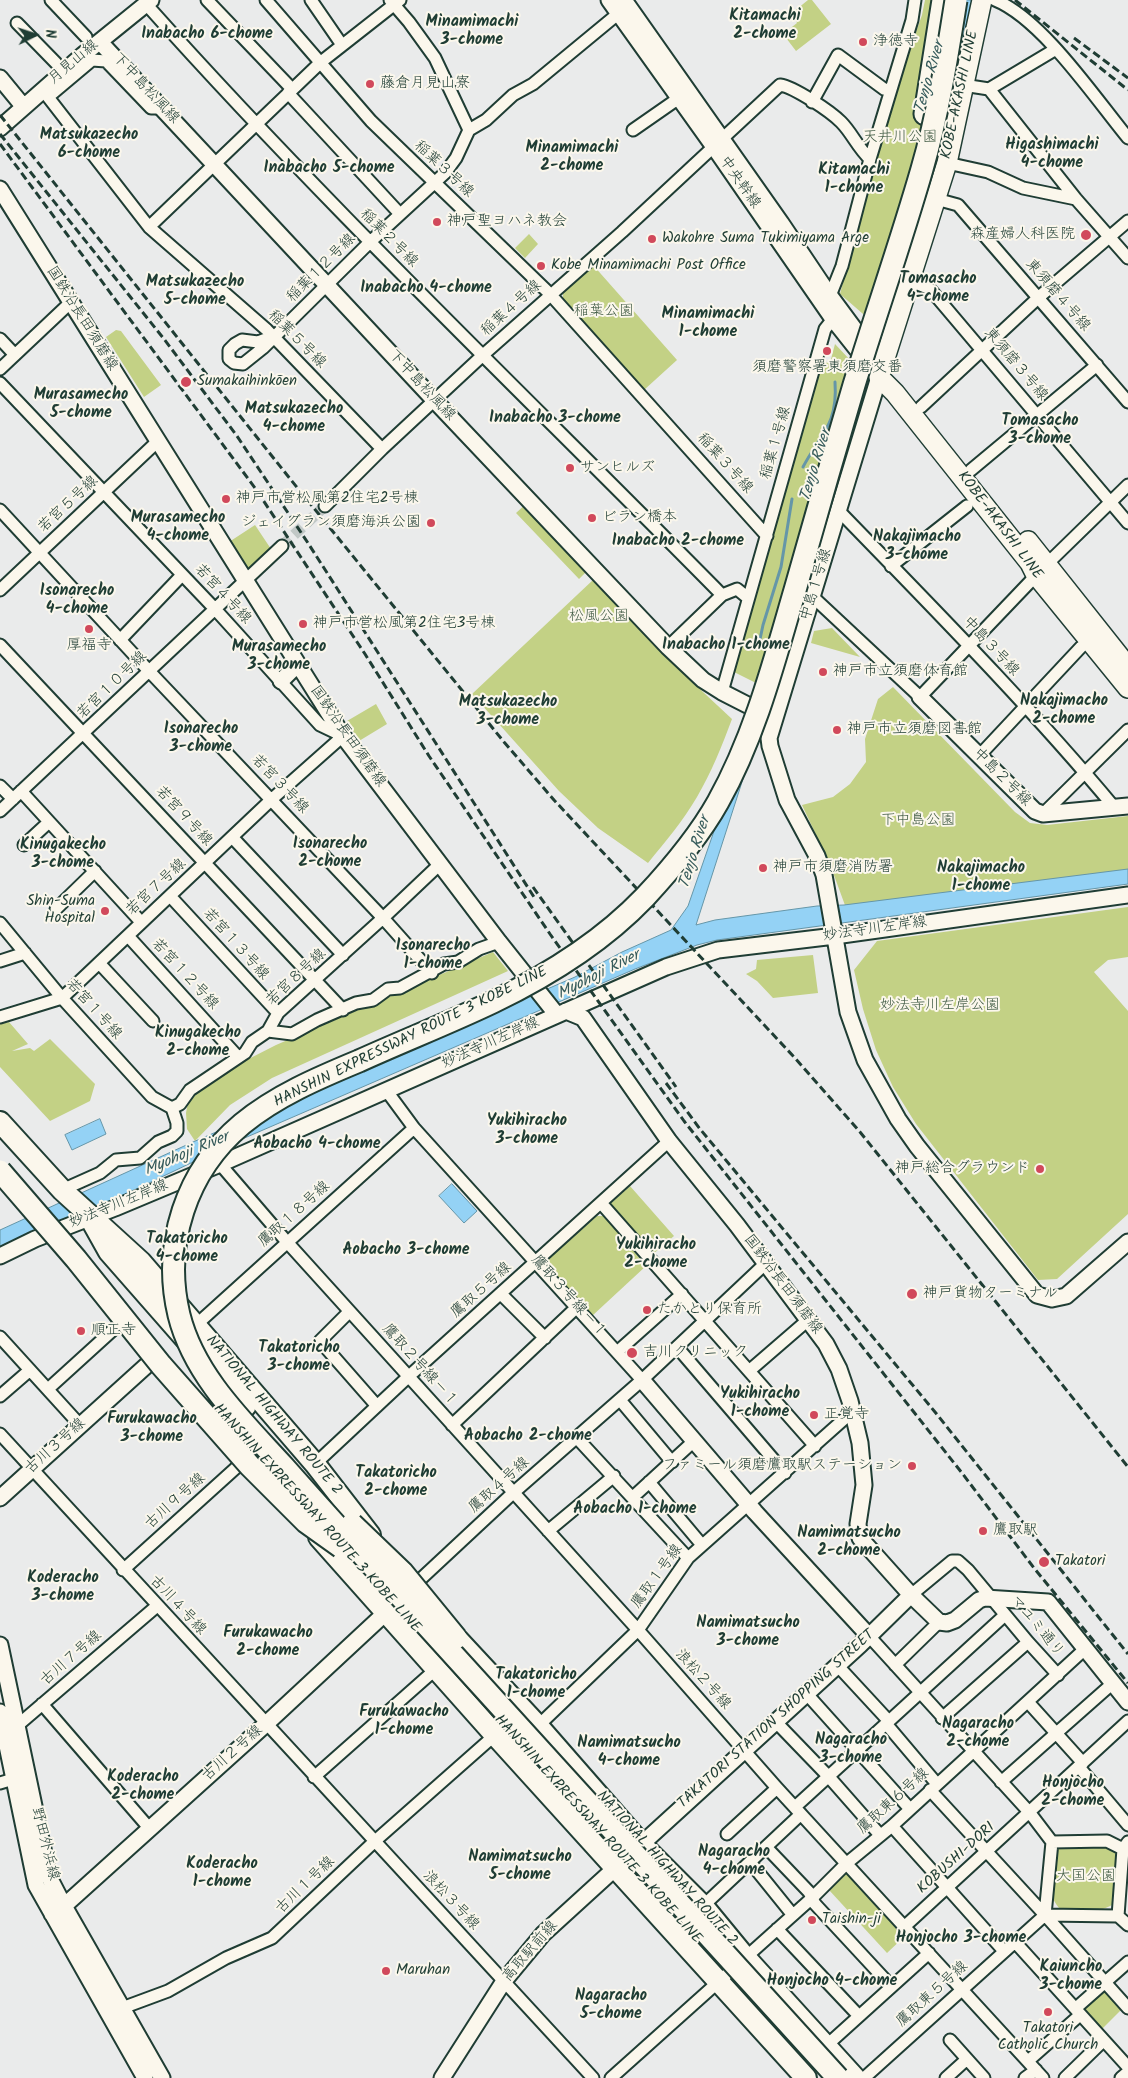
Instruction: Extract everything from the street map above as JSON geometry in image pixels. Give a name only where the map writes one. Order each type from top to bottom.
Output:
[{"type":"highway","points":[[925,114],[932,0]]},
{"type":"highway","name":"HANSHIN EXPRESSWAY ROUTE 3 KOBE LINE","points":[[822,2078],[219,1412],[192,1375],[174,1340],[164,1307],[160,1264],[162,1232],[176,1186],[189,1162],[209,1137],[238,1110],[272,1088],[313,1067],[519,976],[581,936],[610,912],[640,883],[684,831],[704,803],[739,730],[759,675],[869,316],[925,114],[943,0]]},
{"type":"highway","name":"HANSHIN EXPRESSWAY ROUTE 3 KOBE LINE","points":[[838,2078],[531,1730],[229,1406],[189,1345],[179,1315],[173,1265],[176,1232],[194,1182],[220,1146],[242,1125],[273,1103],[305,1085],[490,1004],[526,986],[569,960],[619,922],[646,896],[693,840],[714,809],[746,744],[769,677],[855,382],[923,165],[942,82],[956,0]]},
{"type":"highway","name":"NATIONAL HIGHWAY ROUTE 2","points":[[0,1122],[62,1190],[141,1262],[316,1464],[410,1589],[531,1730],[703,1906],[745,1957],[855,2078]]},
{"type":"highway","points":[[0,1171],[76,1260],[161,1365],[250,1466],[306,1522],[341,1547]]},
{"type":"highway","points":[[0,1178],[495,1735],[806,2078]]},
{"type":"highway","points":[[90,1217],[109,1251],[348,1520],[402,1572],[511,1708],[531,1730]]},
{"type":"main road","name":"KOBE-AKASHI LINE","points":[[877,368],[910,281],[947,163],[962,85],[982,0]]},
{"type":"main road","name":"KOBE-AKASHI LINE","points":[[877,368],[921,408],[972,470],[1041,570],[1127,680]]},
{"type":"main road","name":"KOBE-AKASHI LINE","points":[[877,368],[1030,564],[1041,570]]},
{"type":"street","points":[[51,0],[93,40]]},
{"type":"street","points":[[207,0],[400,214]]},
{"type":"street","name":"稲葉３号線","points":[[266,0],[371,121],[550,294],[767,536]]},
{"type":"street","points":[[311,0],[342,45]]},
{"type":"street","name":"中央幹線","points":[[609,0],[622,6],[830,296],[862,348]]},
{"type":"street","points":[[830,296],[842,266],[870,159],[912,20],[916,0]]},
{"type":"street","points":[[995,0],[1004,4],[1047,38],[1128,138]]},
{"type":"street","name":"月見山線","points":[[0,128],[93,40],[148,2]]},
{"type":"street","name":"稲葉２号線","points":[[148,2],[257,125],[370,242],[722,595]]},
{"type":"street","points":[[149,227],[321,62],[395,2],[435,58],[469,130],[486,120],[513,95],[533,84],[622,6]]},
{"type":"street","name":"中央幹線","points":[[622,6],[678,98],[718,142],[833,319],[862,348]]},
{"type":"street","points":[[18,23],[56,63]]},
{"type":"street","name":"下中島松風線","points":[[93,40],[163,108],[435,401],[668,647],[704,680],[722,692],[763,713]]},
{"type":"street","points":[[962,85],[989,89],[1056,50]]},
{"type":"street","points":[[870,159],[841,122],[826,109],[812,102],[838,55],[884,88],[890,90]]},
{"type":"street","name":"稲葉５号線","points":[[163,108],[151,108],[106,61],[92,60],[48,97],[149,227],[274,336],[382,449]]},
{"type":"street","points":[[0,78],[23,106]]},
{"type":"street","name":"稲葉４号線","points":[[325,506],[382,449],[483,355],[780,85],[789,86],[812,102]]},
{"type":"street","points":[[989,89],[1076,199],[1128,258]]},
{"type":"street","points":[[633,130],[678,98]]},
{"type":"street","name":"稲葉１２号線","points":[[274,336],[370,242],[435,182],[456,158],[469,130]]},
{"type":"street","points":[[947,163],[988,172],[1023,188],[1076,199]]},
{"type":"street","name":"国鉄沿長田須磨線","points":[[0,190],[343,736],[537,992],[558,1011],[583,1018],[669,1141],[766,1263],[826,1344],[839,1369],[860,1443],[864,1485],[858,1524],[860,1538],[938,1622]]},
{"type":"street","name":"東須磨４号線","points":[[936,199],[958,205],[1128,402]]},
{"type":"street","points":[[921,408],[984,351],[1039,297],[1128,221]]},
{"type":"street","name":"東須磨３号線","points":[[910,281],[930,289],[1128,524]]},
{"type":"street","points":[[0,369],[70,303]]},
{"type":"street","name":"稲葉１号線","points":[[722,692],[825,329],[833,319]]},
{"type":"street","points":[[0,339],[15,355]]},
{"type":"street","points":[[862,348],[877,368]]},
{"type":"street","points":[[972,470],[1097,365]]},
{"type":"street","name":"中島１号線","points":[[877,368],[839,511],[813,597],[763,713],[770,738],[770,746],[787,800],[817,856],[824,875],[848,1012],[865,1060],[898,1119],[1037,1295],[1052,1299],[1066,1296],[1128,1242]]},
{"type":"street","name":"若宮４号線","points":[[0,383],[216,610],[320,724],[343,736]]},
{"type":"street","name":"若宮５号線","points":[[0,590],[158,441]]},
{"type":"street","points":[[920,697],[1041,570],[1128,485]]},
{"type":"street","points":[[892,566],[967,506]]},
{"type":"street","name":"若宮３号線","points":[[0,510],[432,972]]},
{"type":"street","name":"中島３号線","points":[[839,511],[969,646],[1084,772],[1121,806]]},
{"type":"street","points":[[246,581],[282,546]]},
{"type":"street","points":[[120,640],[182,575]]},
{"type":"street","name":"若宮１０号線","points":[[0,811],[246,581]]},
{"type":"street","points":[[668,647],[722,595],[737,590],[748,598]]},
{"type":"street","name":"中島２号線","points":[[813,597],[920,697],[1028,806],[1043,814],[1121,806]]},
{"type":"street","name":"若宮９号線","points":[[0,645],[344,1010]]},
{"type":"street","points":[[979,756],[1081,647]]},
{"type":"street","points":[[281,681],[298,664]]},
{"type":"street","points":[[1043,814],[1128,730]]},
{"type":"street","name":"若宮７号線","points":[[0,1018],[62,998],[272,799],[343,736]]},
{"type":"street","points":[[0,786],[17,795],[49,822],[141,922]]},
{"type":"street","points":[[24,845],[49,822]]},
{"type":"street","points":[[232,837],[343,955]]},
{"type":"street","name":"若宮８号線","points":[[172,1108],[180,1104],[190,1090],[245,1053],[252,1042],[268,1031],[278,1014],[440,864]]},
{"type":"street","points":[[56,909],[95,871]]},
{"type":"street","name":"妙法寺川左岸線","points":[[0,1256],[49,1233],[116,1208],[214,1166],[558,1011],[666,967],[718,950],[834,930],[1128,895]]},
{"type":"street","name":"若宮１３号線","points":[[170,896],[278,1014]]},
{"type":"street","name":"若宮１号線","points":[[0,923],[62,998],[152,1097],[172,1108]]},
{"type":"street","name":"若宮１２号線","points":[[128,936],[238,1057]]},
{"type":"street","points":[[268,1031],[292,1034],[317,1020],[344,1010],[356,1003],[373,1000],[388,989],[400,988],[444,964],[458,962],[479,949],[499,942]]},
{"type":"street","points":[[0,961],[25,953]]},
{"type":"street","points":[[99,963],[153,1021]]},
{"type":"street","name":"鷹取３号線－１","points":[[386,1090],[414,1128],[537,1262],[749,1504],[869,1636]]},
{"type":"street","points":[[62,1190],[100,1173],[116,1160],[140,1158],[158,1142],[172,1136],[177,1131],[177,1123],[172,1108]]},
{"type":"street","name":"鷹取１８号線","points":[[196,1324],[414,1128]]},
{"type":"street","name":"鷹取５号線","points":[[316,1464],[408,1377],[669,1141]]},
{"type":"street","points":[[179,1280],[180,1242],[187,1217],[214,1166]]},
{"type":"street","name":"鷹取２号線－１","points":[[214,1166],[287,1242],[638,1630]]},
{"type":"street","points":[[601,1203],[815,1446]]},
{"type":"street","name":"鷹取４号線","points":[[410,1589],[513,1493],[642,1380],[766,1263]]},
{"type":"street","points":[[501,1294],[545,1338]]},
{"type":"street","points":[[617,1352],[682,1294]]},
{"type":"street","points":[[452,1425],[577,1307]]},
{"type":"street","points":[[350,1312],[320,1341],[377,1406]]},
{"type":"street","points":[[48,1390],[125,1319]]},
{"type":"street","points":[[749,1372],[808,1320]]},
{"type":"street","points":[[0,1336],[80,1425]]},
{"type":"street","points":[[677,1347],[784,1473]]},
{"type":"street","name":"古川３号線","points":[[0,1498],[157,1356]]},
{"type":"street","points":[[0,1396],[30,1370]]},
{"type":"street","points":[[620,1400],[672,1462]]},
{"type":"street","name":"鷹取１号線","points":[[531,1730],[638,1630],[688,1558],[852,1412]]},
{"type":"street","name":"古川４号線","points":[[0,1434],[156,1606],[375,1841]]},
{"type":"street","points":[[577,1438],[688,1558]]},
{"type":"street","points":[[633,1497],[694,1441]]},
{"type":"street","name":"古川９号線","points":[[123,1570],[249,1456]]},
{"type":"street","points":[[548,1532],[614,1476]]},
{"type":"street","points":[[649,1482],[702,1545]]},
{"type":"street","points":[[912,1595],[952,1561],[958,1561],[993,1599]]},
{"type":"street","name":"古川２号線","points":[[58,1910],[266,1724],[410,1589]]},
{"type":"street","name":"TAKATORI STATION SHOPPING STREET","points":[[642,1845],[912,1595]]},
{"type":"street","name":"マユミ通り","points":[[993,1599],[1058,1675]]},
{"type":"street","points":[[895,1665],[938,1622],[947,1623],[955,1620],[979,1600],[1048,1602],[1128,1702]]},
{"type":"street","name":"古川７号線","points":[[10,1726],[42,1704],[156,1606]]},
{"type":"street","points":[[703,1906],[766,1847],[798,1810],[857,1750],[1006,1615]]},
{"type":"street","name":"浪松２号線","points":[[638,1630],[777,1788],[1039,2074]]},
{"type":"street","points":[[869,1636],[1030,1813],[1052,1842],[1045,1915]]},
{"type":"street","points":[[942,1718],[1028,1642]]},
{"type":"street","name":"野田外浜線","points":[[0,1645],[10,1726],[14,1779],[36,1885],[58,1910],[123,2008],[162,2078]]},
{"type":"street","name":"鷹取東６号線","points":[[611,2078],[812,1898],[847,1863],[892,1826],[1086,1648]]},
{"type":"street","points":[[837,1665],[886,1718],[888,1726],[986,1852],[1128,2008]]},
{"type":"street","points":[[314,1777],[436,1669]]},
{"type":"street","points":[[1001,1782],[1113,1683]]},
{"type":"street","points":[[806,1693],[910,1809]]},
{"type":"street","points":[[1028,1702],[1059,1731],[1081,1765],[1128,1825]]},
{"type":"street","points":[[42,1704],[150,1829]]},
{"type":"street","name":"野田外浜線","points":[[0,1712],[10,1726]]},
{"type":"street","name":"KOBUSHI-DORI","points":[[904,1927],[1128,1721]]},
{"type":"street","points":[[775,1722],[829,1777],[880,1835]]},
{"type":"street","name":"古川１号線","points":[[108,2013],[168,1991],[226,1958],[272,1938],[375,1841],[495,1735]]},
{"type":"street","points":[[727,1834],[777,1788]]},
{"type":"street","points":[[892,1826],[1004,1951]]},
{"type":"street","name":"浪松３号線","points":[[375,1841],[593,2078]]},
{"type":"street","points":[[1052,1842],[1107,1841],[1125,1846],[1118,1916]]},
{"type":"street","name":"高取駅前線","points":[[442,2078],[504,1981],[543,1934],[642,1845]]},
{"type":"street","points":[[766,1847],[809,1892],[814,1904],[891,1986]]},
{"type":"street","points":[[750,1862],[792,1914]]},
{"type":"street","name":"野田外浜線","points":[[58,1910],[108,2013],[145,2078]]},
{"type":"street","points":[[1045,1915],[1118,1916],[1128,1925]]},
{"type":"street","name":"鷹取東５号線","points":[[864,2078],[1045,1915]]},
{"type":"street","points":[[777,1929],[859,2016]]},
{"type":"street","points":[[1015,1942],[1128,2067]]},
{"type":"street","points":[[826,2046],[929,1953]]},
{"type":"street","points":[[1028,2061],[1078,2012],[1105,1982],[1128,1962]]},
{"type":"street","points":[[950,2040],[984,2078]]},
{"type":"street","points":[[1065,2078],[1103,2041]]},
{"type":"street","points":[[946,2078],[967,2059]]},
{"type":"street","points":[[1121,2078],[1128,2072]]},
{"type":"street","points":[[1025,2078],[1039,2074]]},
{"type":"green space","points":[[808,0],[812,0],[831,24],[796,51],[783,34],[797,23],[792,13]]},
{"type":"green space","name":"天井川公園","points":[[925,0],[955,0],[928,114],[870,320],[840,294],[881,132],[922,15]]},
{"type":"green space","points":[[529,234],[538,244],[525,258],[515,248]]},
{"type":"green space","name":"稲葉公園","points":[[593,265],[677,360],[644,390],[563,301],[563,292]]},
{"type":"green space","points":[[116,330],[121,331],[161,385],[144,397],[106,337]]},
{"type":"green space","points":[[835,344],[852,362],[758,684],[734,672],[822,362],[830,363]]},
{"type":"green space","points":[[528,502],[590,568],[579,579],[516,513]]},
{"type":"green space","points":[[255,525],[271,549],[247,573],[229,542]]},
{"type":"green space","name":"松風公園","points":[[594,579],[703,692],[732,719],[716,759],[692,806],[648,863],[598,828],[559,791],[472,694]]},
{"type":"green space","points":[[832,628],[860,657],[811,643],[814,631]]},
{"type":"green space","name":"下中島公園","points":[[893,687],[1015,812],[1030,823],[1047,825],[1128,816],[1128,870],[846,908],[831,867],[802,805],[833,797],[850,784],[866,762],[865,739],[878,699]]},
{"type":"green space","points":[[376,704],[387,724],[359,741],[347,721]]},
{"type":"green space","name":"妙法寺川左岸公園","points":[[1128,907],[1128,957],[1108,960],[1094,972],[1128,1011],[1128,1214],[1057,1279],[1038,1280],[916,1124],[893,1087],[876,1050],[863,1009],[854,970],[877,941]]},
{"type":"green space","points":[[493,952],[508,971],[272,1078],[230,1105],[195,1141],[187,1129],[186,1113],[188,1102],[196,1092],[229,1069],[276,1045]]},
{"type":"green space","points":[[813,955],[818,993],[773,998],[757,981],[746,974],[756,969],[757,960]]},
{"type":"green space","points":[[9,1022],[28,1044],[12,1051],[30,1048],[34,1051],[50,1039],[95,1084],[90,1101],[50,1121],[0,1067],[0,1024]]},
{"type":"green space","points":[[630,1186],[674,1236],[652,1255],[609,1205]]},
{"type":"green space","points":[[597,1216],[604,1216],[646,1266],[592,1316],[547,1267],[547,1260]]},
{"type":"green space","name":"大国公園","points":[[1072,1845],[1108,1845],[1119,1854],[1116,1902],[1104,1909],[1097,1910],[1060,1909],[1052,1893],[1055,1876],[1055,1856],[1058,1848]]},
{"type":"green space","points":[[847,1873],[905,1936],[887,1953],[829,1890]]},
{"type":"green space","points":[[1102,1990],[1109,1991],[1124,2007],[1101,2030],[1085,2012],[1085,2007]]},
{"type":"water","name":"Myohoji River","points":[[955,0],[973,0],[927,190],[805,586],[696,925],[715,920],[817,906],[844,905],[1128,869],[1128,884],[717,940],[697,945],[635,969],[233,1143],[111,1201],[0,1247],[0,1230],[193,1142],[575,977],[622,952],[671,930],[688,906],[721,811],[909,182]]},
{"type":"water","points":[[100,1119],[106,1134],[72,1150],[65,1135]]},
{"type":"water","points":[[452,1184],[477,1211],[464,1223],[439,1196]]},
{"type":"waterway","name":"Tenjo River","points":[[803,467],[831,419],[834,409],[835,382]]},
{"type":"waterway","name":"Tenjo River","points":[[759,644],[781,567],[792,499]]},
{"type":"tunnel","points":[[282,546],[325,506]]},
{"type":"railway","points":[[1015,0],[1128,90]]},
{"type":"railway","points":[[1074,38],[1128,78]]},
{"type":"railway","points":[[0,115],[291,480],[504,742],[554,800],[795,1058],[860,1132],[1128,1467]]},
{"type":"railway","points":[[0,134],[164,339],[237,436],[308,543],[534,897]]},
{"type":"railway","points":[[0,144],[255,488],[365,654],[429,756],[550,934],[684,1121],[962,1473],[1034,1568],[1128,1683]]},
{"type":"railway","points":[[533,887],[676,1087]]},
{"type":"railway","points":[[666,1083],[700,1129],[935,1412],[1128,1654]]},
{"type":"place","name":"浄徳寺","points":[[863,42]]},
{"type":"place","name":"藤倉月見山寮","points":[[370,84]]},
{"type":"place","name":"神戸聖ヨハネ教会","points":[[437,222]]},
{"type":"place","name":"森産婦人科医院","points":[[1086,235]]},
{"type":"place","name":"Wakohre Suma Tukimiyama Arge","points":[[652,239]]},
{"type":"place","name":"Kobe Minamimachi Post Office","points":[[541,266]]},
{"type":"place","name":"須磨警察署東須磨交番","points":[[827,351]]},
{"type":"place","name":"Sumakaihinkōen","points":[[186,382]]},
{"type":"place","name":"サンヒルズ","points":[[570,468]]},
{"type":"place","name":"神戸市営松風第2住宅2号棟","points":[[226,499]]},
{"type":"place","name":"ビラン橋本","points":[[592,518]]},
{"type":"place","name":"ジェイグラン須磨海浜公園","points":[[431,523]]},
{"type":"place","name":"神戸市営松風第2住宅3号棟","points":[[303,624]]},
{"type":"place","name":"厚福寺","points":[[89,629]]},
{"type":"place","name":"神戸市立須磨体育館","points":[[823,672]]},
{"type":"place","name":"神戸市立須磨図書館","points":[[837,730]]},
{"type":"place","name":"神戸市須磨消防署","points":[[763,868]]},
{"type":"place","name":"Shin-Suma Hospital","points":[[105,911]]},
{"type":"place","name":"神戸総合グラウンド","points":[[1040,1169]]},
{"type":"place","name":"神戸貨物ターミナル","points":[[912,1294]]},
{"type":"place","name":"たかとり保育所","points":[[647,1310]]},
{"type":"place","name":"順正寺","points":[[81,1331]]},
{"type":"place","name":"吉川クリニック","points":[[632,1353]]},
{"type":"place","name":"正覚寺","points":[[814,1415]]},
{"type":"place","name":"ファミール須磨鷹取駅ステーション","points":[[912,1466]]},
{"type":"place","name":"鷹取駅","points":[[983,1531]]},
{"type":"place","name":"Takatori","points":[[1044,1562]]},
{"type":"place","name":"Taishin-ji","points":[[812,1920]]},
{"type":"place","name":"Maruhan","points":[[386,1971]]},
{"type":"place","name":"Takatori Catholic Church","points":[[1048,2012]]},
{"type":"district","name":"Kitamachi 2-chome","points":[[765,26]]},
{"type":"district","name":"Minamimachi 3-chome","points":[[472,32]]},
{"type":"district","name":"Inabacho 6-chome","points":[[207,35]]},
{"type":"district","name":"Matsukazecho 6-chome","points":[[89,145]]},
{"type":"district","name":"Higashimachi 4-chome","points":[[1052,155]]},
{"type":"district","name":"Minamimachi 2-chome","points":[[572,158]]},
{"type":"district","name":"Inabacho 5-chome","points":[[329,169]]},
{"type":"district","name":"Kitamachi 1-chome","points":[[854,180]]},
{"type":"district","name":"Inabacho 4-chome","points":[[426,289]]},
{"type":"district","name":"Tomasacho 4-chome","points":[[938,289]]},
{"type":"district","name":"Matsukazecho 5-chome","points":[[195,292]]},
{"type":"district","name":"Minamimachi 1-chome","points":[[708,324]]},
{"type":"district","name":"Murasamecho 5-chome","points":[[81,405]]},
{"type":"district","name":"Matsukazecho 4-chome","points":[[294,419]]},
{"type":"district","name":"Inabacho 3-chome","points":[[555,419]]},
{"type":"district","name":"Tomasacho 3-chome","points":[[1040,431]]},
{"type":"district","name":"Murasamecho 4-chome","points":[[178,528]]},
{"type":"district","name":"Inabacho 2-chome","points":[[678,542]]},
{"type":"district","name":"Nakajimacho 3-chome","points":[[917,547]]},
{"type":"district","name":"Isonarecho 4-chome","points":[[77,601]]},
{"type":"district","name":"Inabacho 1-chome","points":[[726,646]]},
{"type":"district","name":"Murasamecho 3-chome","points":[[279,657]]},
{"type":"district","name":"Nakajimacho 2-chome","points":[[1064,711]]},
{"type":"district","name":"Matsukazecho 3-chome","points":[[508,712]]},
{"type":"district","name":"Isonarecho 3-chome","points":[[201,739]]},
{"type":"district","name":"Isonarecho 2-chome","points":[[330,854]]},
{"type":"district","name":"Kinugakecho 3-chome","points":[[63,855]]},
{"type":"district","name":"Nakajimacho 1-chome","points":[[981,878]]},
{"type":"district","name":"Isonarecho 1-chome","points":[[433,956]]},
{"type":"district","name":"Kinugakecho 2-chome","points":[[198,1043]]},
{"type":"district","name":"Yukihiracho 3-chome","points":[[527,1131]]},
{"type":"district","name":"Aobacho 4-chome","points":[[317,1145]]},
{"type":"district","name":"Takatoricho 4-chome","points":[[187,1249]]},
{"type":"district","name":"Aobacho 3-chome","points":[[406,1251]]},
{"type":"district","name":"Yukihiracho 2-chome","points":[[656,1255]]},
{"type":"district","name":"Takatoricho 3-chome","points":[[299,1358]]},
{"type":"district","name":"Yukihiracho 1-chome","points":[[760,1404]]},
{"type":"district","name":"Furukawacho 3-chome","points":[[152,1429]]},
{"type":"district","name":"Aobacho 2-chome","points":[[528,1437]]},
{"type":"district","name":"Takatoricho 2-chome","points":[[396,1483]]},
{"type":"district","name":"Aobacho 1-chome","points":[[635,1510]]},
{"type":"district","name":"Namimatsucho 2-chome","points":[[849,1543]]},
{"type":"district","name":"Koderacho 3-chome","points":[[63,1588]]},
{"type":"district","name":"Namimatsucho 3-chome","points":[[748,1633]]},
{"type":"district","name":"Furukawacho 2-chome","points":[[268,1643]]},
{"type":"district","name":"Takatoricho 1-chome","points":[[536,1685]]},
{"type":"district","name":"Furukawacho 1-chome","points":[[404,1722]]},
{"type":"district","name":"Nagaracho 2-chome","points":[[978,1734]]},
{"type":"district","name":"Nagaracho 3-chome","points":[[851,1750]]},
{"type":"district","name":"Namimatsucho 4-chome","points":[[629,1753]]},
{"type":"district","name":"Koderacho 2-chome","points":[[143,1787]]},
{"type":"district","name":"Honjocho 2-chome","points":[[1073,1793]]},
{"type":"district","name":"Nagaracho 4-chome","points":[[734,1862]]},
{"type":"district","name":"Namimatsucho 5-chome","points":[[520,1867]]},
{"type":"district","name":"Koderacho 1-chome","points":[[222,1874]]},
{"type":"district","name":"Honjocho 3-chome","points":[[961,1939]]},
{"type":"district","name":"Kaiuncho 3-chome","points":[[1071,1977]]},
{"type":"district","name":"Honjocho 4-chome","points":[[832,1982]]},
{"type":"district","name":"Nagaracho 5-chome","points":[[611,2006]]}]
